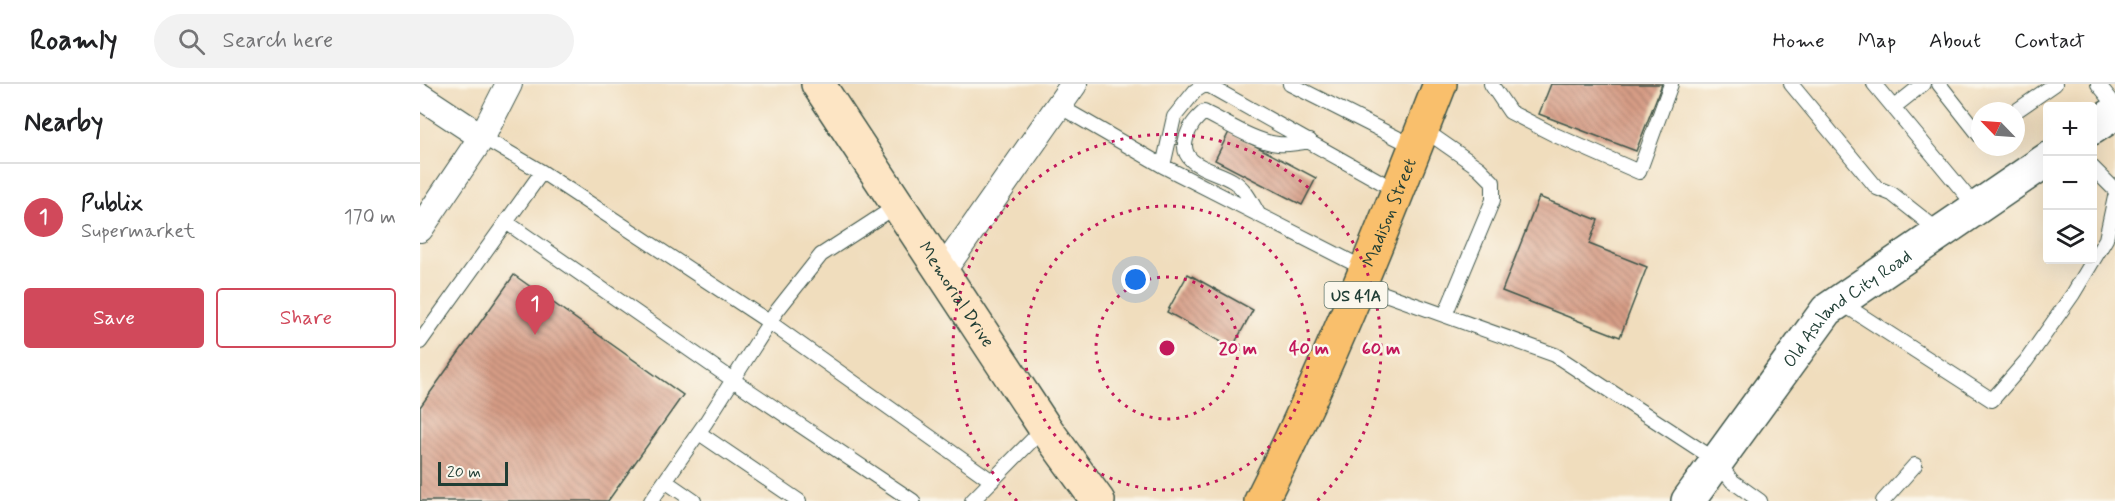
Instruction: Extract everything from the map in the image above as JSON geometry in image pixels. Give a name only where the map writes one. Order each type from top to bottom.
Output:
[{"type":"main road","name":"Memorial Drive","points":[[818,84],[1044,428],[1098,501]]},
{"type":"main road","name":"Madison Street","points":[[1261,501],[1293,439],[1363,277],[1440,84]]},
{"type":"street","points":[[420,228],[482,137],[509,84]]},
{"type":"street","points":[[942,272],[1074,84]]},
{"type":"street","points":[[420,96],[482,137]]},
{"type":"street","points":[[2097,125],[2115,113]]},
{"type":"street","name":"Old Ashland City Road","points":[[1688,501],[1827,310],[2043,162]]},
{"type":"lane","points":[[1163,166],[1174,117],[1195,91],[1206,84],[1397,191]]},
{"type":"lane","points":[[1290,84],[1419,138],[1479,168],[1493,182],[1493,200],[1445,315]]},
{"type":"lane","points":[[1491,84],[1510,112],[1555,135],[1639,172],[1671,84]]},
{"type":"lane","points":[[1791,84],[1877,188],[1892,194],[1940,232]]},
{"type":"lane","points":[[1874,84],[1976,208]]},
{"type":"lane","points":[[1894,107],[1923,84]]},
{"type":"lane","points":[[1939,84],[1971,125]]},
{"type":"lane","points":[[2025,105],[2055,84]]},
{"type":"lane","points":[[2098,84],[2115,105]]},
{"type":"lane","points":[[1059,106],[1163,166],[1259,215],[1363,277],[1445,315],[1556,355],[1717,461],[1732,481],[1760,501]]},
{"type":"lane","points":[[1259,215],[1246,192],[1234,182],[1190,160],[1184,151],[1192,123],[1204,112],[1247,134],[1275,144],[1310,141]]},
{"type":"lane","points":[[482,137],[543,172],[769,322],[992,481]]},
{"type":"lane","points":[[420,342],[543,172]]},
{"type":"lane","points":[[2097,172],[2115,190]]},
{"type":"lane","points":[[1840,302],[1992,400],[2026,361],[2073,294],[2106,238],[2115,197]]},
{"type":"lane","points":[[651,501],[699,433],[769,322],[821,255],[898,205]]},
{"type":"lane","points":[[506,222],[733,380],[913,501]]},
{"type":"lane","points":[[972,501],[1044,428]]},
{"type":"lane","points":[[699,433],[799,501]]},
{"type":"lane","points":[[1883,501],[1915,465]]},
{"type":"lane","points":[[664,481],[693,501]]},
{"type":"building","points":[[1551,84],[1662,84],[1636,151],[1539,114]]},
{"type":"building","points":[[1229,132],[1316,178],[1302,205],[1215,160]]},
{"type":"building","points":[[1539,197],[1598,220],[1589,244],[1647,267],[1620,337],[1502,291]]},
{"type":"building","points":[[1188,274],[1253,310],[1232,348],[1167,312]]},
{"type":"building","points":[[514,275],[683,395],[608,501],[420,501],[420,407]]},
{"type":"place","name":"Publix","points":[[535,335]]}]
